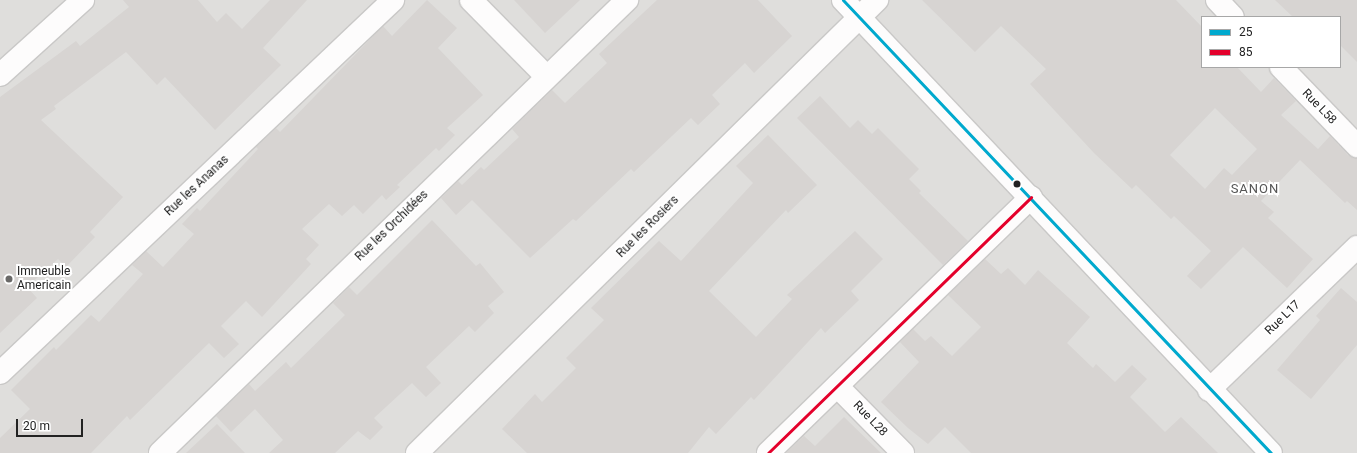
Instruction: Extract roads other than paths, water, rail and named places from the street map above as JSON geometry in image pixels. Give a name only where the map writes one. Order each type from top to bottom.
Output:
[{"type":"street","points":[[2,69],[83,0]]},
{"type":"street","name":"Rue les Ananas","points":[[0,373],[393,0]]},
{"type":"street","points":[[471,0],[546,76]]},
{"type":"street","name":"Rue les Orchidées","points":[[160,453],[546,76],[627,0]]},
{"type":"street","points":[[843,0],[1031,197],[1209,390],[1271,453]]},
{"type":"street","name":"Rue les Rosiers","points":[[417,453],[877,0]]},
{"type":"street","points":[[1218,0],[1232,16]]},
{"type":"street","name":"Rue L58","points":[[1282,68],[1357,146]]},
{"type":"street","points":[[768,453],[1031,197]]},
{"type":"street","name":"Rue L17","points":[[1209,390],[1357,247]]},
{"type":"street","name":"Rue L28","points":[[837,386],[903,453]]},
{"type":"place","name":"Immeuble Americain","points":[[9,279]]},
{"type":"district","name":"SANON","points":[[1255,189]]}]
